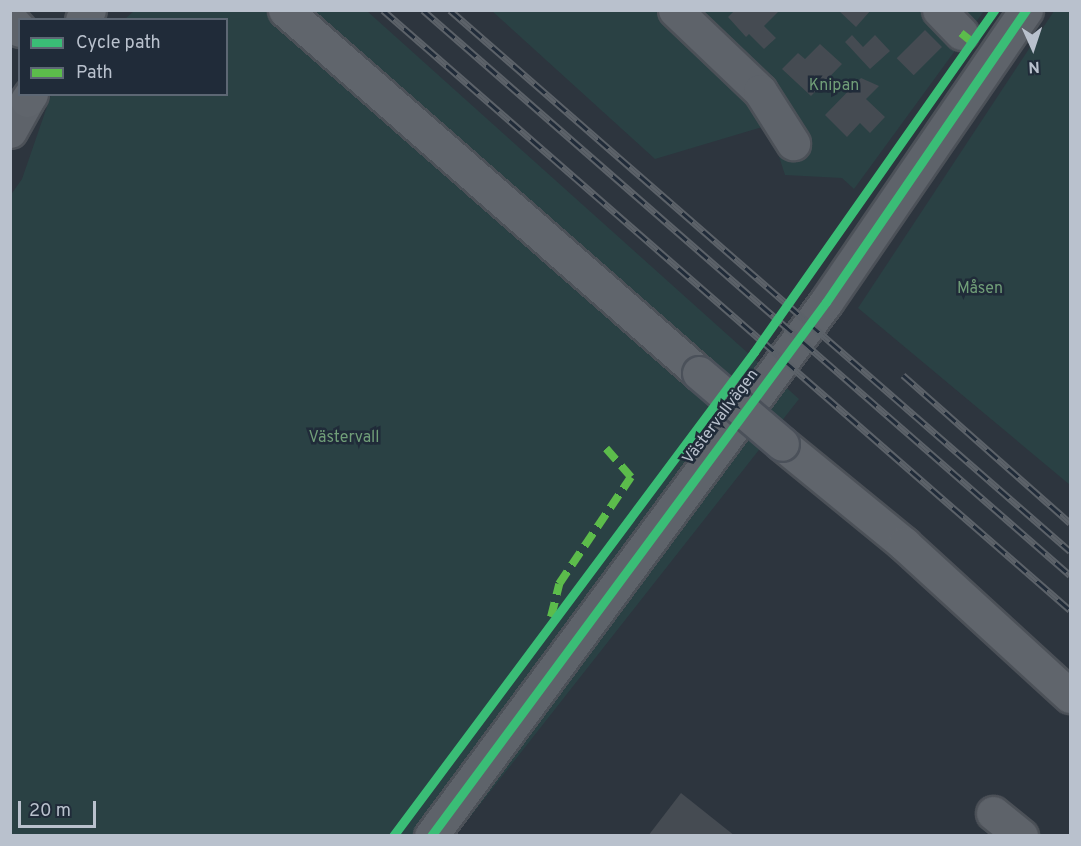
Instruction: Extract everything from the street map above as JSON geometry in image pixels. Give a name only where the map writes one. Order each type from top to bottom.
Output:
[{"type":"main road","points":[[285,10],[699,373],[904,544],[1071,696]]},
{"type":"street","points":[[675,10],[760,91],[793,144]]},
{"type":"street","name":"Västervallvägen","points":[[431,836],[826,302],[1026,10]]},
{"type":"street","points":[[10,131],[29,97]]},
{"type":"street","points":[[993,813],[1021,836]]},
{"type":"green space","name":"Västervall","points":[[134,11],[367,11],[799,399],[456,835],[11,835],[10,196],[22,179],[51,96],[228,96],[228,18],[126,18]]},
{"type":"green space","name":"Knipan","points":[[492,11],[984,11],[854,189],[842,178],[785,175],[769,125],[655,159]]},
{"type":"green space","name":"Måsen","points":[[1054,11],[1070,11],[1070,485],[858,308]]},
{"type":"building","points":[[735,10],[780,10],[764,26],[776,38],[764,49],[749,34],[746,37],[728,17]]},
{"type":"building","points":[[838,10],[871,10],[856,27]]},
{"type":"building","points":[[925,30],[942,47],[914,75],[897,58]]},
{"type":"building","points":[[852,35],[863,47],[875,35],[890,51],[870,69],[845,42]]},
{"type":"building","points":[[820,44],[842,64],[811,96],[782,69],[798,53],[805,59]]},
{"type":"building","points":[[861,78],[879,86],[866,99],[885,117],[870,133],[860,123],[847,137],[825,115]]},
{"type":"building","points":[[681,793],[735,836],[648,836]]},
{"type":"railway","points":[[383,10],[1070,610]]},
{"type":"railway","points":[[423,10],[1070,575]]},
{"type":"railway","points":[[450,10],[1070,551]]},
{"type":"railway","points":[[903,375],[1070,523]]},
{"type":"marked path","points":[[961,33],[972,42]]},
{"type":"marked path","points":[[551,617],[559,584],[631,477],[606,448]]},
{"type":"cycle path","points":[[393,836],[754,352],[994,10]]},
{"type":"cycle path","points":[[431,836],[826,302],[1026,10]]}]
